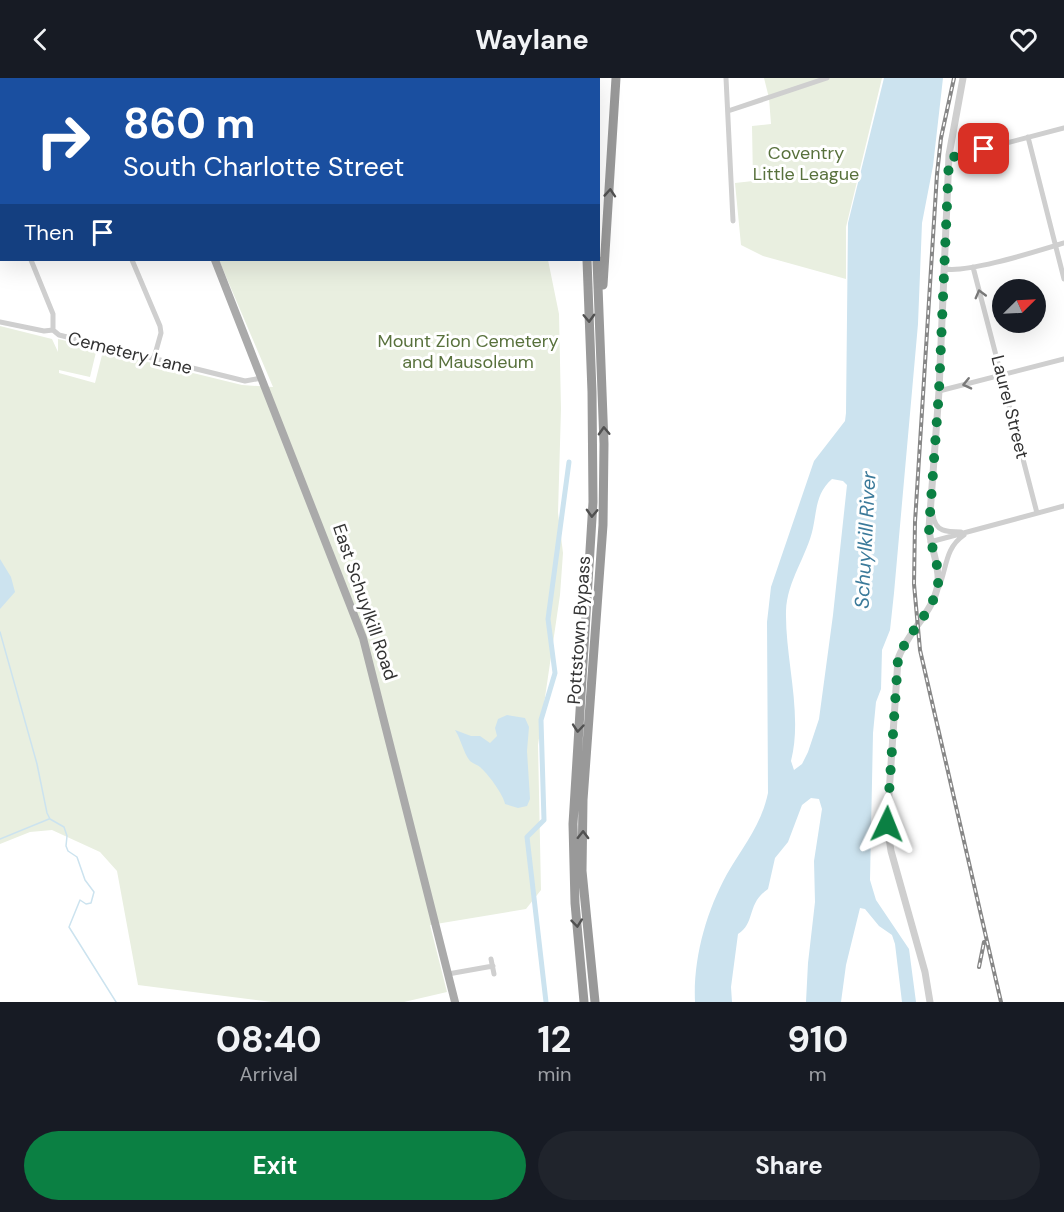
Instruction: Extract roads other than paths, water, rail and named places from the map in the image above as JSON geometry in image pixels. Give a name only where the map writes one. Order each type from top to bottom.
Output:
[{"type":"highway","points":[[600,314],[616,78]]},
{"type":"highway","name":"Pottstown Bypass","points":[[584,1002],[575,903],[573,824],[592,502],[592,392],[587,261]]},
{"type":"highway","name":"Pottstown Bypass","points":[[596,1002],[582,871],[584,800],[603,525],[604,444],[597,261]]},
{"type":"main road","name":"East Schuylkill Road","points":[[215,261],[352,606],[366,648],[455,1002]]},
{"type":"street","points":[[726,78],[733,221]]},
{"type":"street","points":[[728,111],[826,78]]},
{"type":"street","points":[[933,602],[938,585],[938,572],[930,542],[949,158],[963,78]]},
{"type":"street","points":[[949,158],[1064,128]]},
{"type":"street","points":[[1028,137],[1064,279]]},
{"type":"street","points":[[945,269],[974,267],[1064,243]]},
{"type":"street","points":[[31,261],[53,314],[53,330]]},
{"type":"street","points":[[132,261],[160,326],[154,358]]},
{"type":"street","name":"Laurel Street","points":[[974,267],[1037,513]]},
{"type":"street","name":"Cemetery Lane","points":[[0,322],[44,331],[53,330],[59,335],[245,381],[262,378]]},
{"type":"street","points":[[939,391],[1064,359]]},
{"type":"street","points":[[932,501],[933,520],[937,528],[943,532],[969,532]]},
{"type":"street","points":[[930,542],[1064,506]]},
{"type":"street","points":[[930,1002],[925,972],[891,851],[887,824],[898,659],[902,647],[933,602],[944,575],[947,555],[954,542],[969,532]]},
{"type":"street","points":[[491,959],[494,974]]},
{"type":"street","points":[[448,974],[493,966]]},
{"type":"water","name":"Schuylkill River","points":[[884,78],[943,78],[933,166],[922,223],[918,324],[894,593],[890,630],[882,650],[881,689],[876,702],[873,733],[870,880],[876,900],[909,949],[916,1002],[902,1002],[892,935],[879,926],[865,909],[860,908],[846,965],[841,1002],[806,1002],[815,902],[814,861],[822,809],[819,799],[811,798],[802,805],[788,842],[775,858],[768,889],[757,901],[744,930],[738,934],[731,987],[732,1002],[695,1002],[696,969],[707,920],[727,874],[761,816],[768,793],[767,622],[771,587],[814,461],[845,421],[848,223]],"holes":[[[832,479],[843,481],[847,485],[819,719],[808,752],[802,764],[794,770],[791,761],[795,724],[786,629],[787,600],[810,538],[820,496]]]},
{"type":"water","points":[[0,559],[11,577],[15,592],[0,609]]},
{"type":"water","points":[[507,715],[525,718],[529,727],[527,751],[530,799],[527,806],[518,808],[505,804],[488,776],[470,761],[455,730],[471,736],[480,736],[490,743],[497,736],[495,728],[498,719]]},
{"type":"waterway","points":[[546,1002],[527,837],[544,820],[541,720],[555,673],[548,619],[569,462]]},
{"type":"waterway","points":[[0,632],[37,764],[47,813],[50,819],[64,827],[68,851],[77,857],[85,880],[94,892],[91,903],[86,904],[80,900],[69,927],[116,1002]]},
{"type":"waterway","points":[[0,839],[49,819]]},
{"type":"railway","points":[[954,78],[941,138],[937,174],[915,522],[914,584],[920,650],[1001,1002]]},
{"type":"railway","points":[[979,967],[984,942]]},
{"type":"park label","name":"Coventry Little League","points":[[806,163]]},
{"type":"park label","name":"Mount Zion Cemetery and Mausoleum","points":[[468,351]]}]
